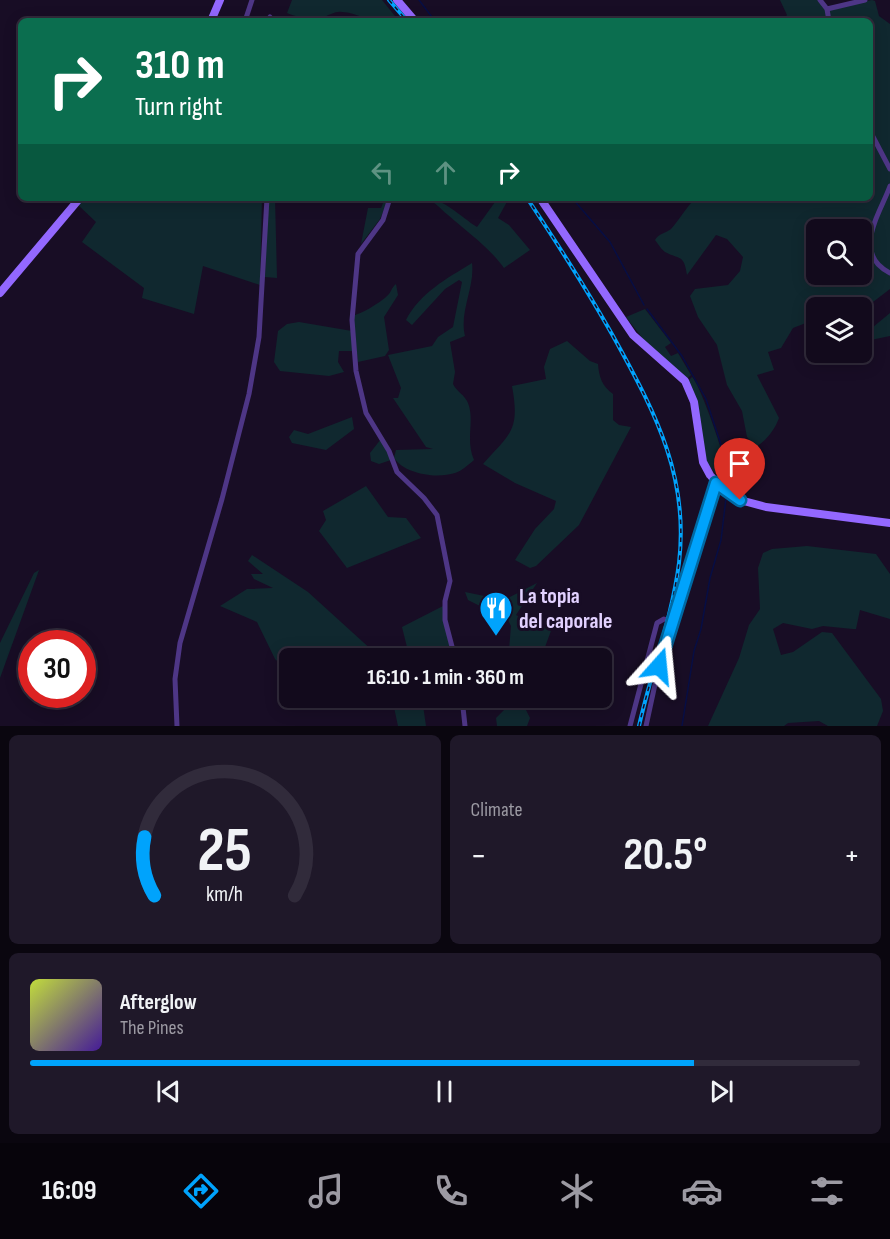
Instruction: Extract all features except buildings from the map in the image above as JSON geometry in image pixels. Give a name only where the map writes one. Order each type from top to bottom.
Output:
[{"type":"street","points":[[212,18],[220,0]]},
{"type":"street","points":[[246,18],[252,0]]},
{"type":"street","points":[[397,0],[412,18]]},
{"type":"street","points":[[820,0],[827,9],[828,18]]},
{"type":"street","points":[[827,9],[865,0]]},
{"type":"street","points":[[873,137],[890,170]]},
{"type":"street","points":[[890,186],[870,235],[873,259],[890,273]]},
{"type":"street","points":[[0,293],[77,201]]},
{"type":"street","points":[[177,726],[175,669],[180,643],[222,499],[249,394],[259,337],[267,201]]},
{"type":"street","points":[[389,201],[383,220],[358,254],[352,320],[356,371],[366,413],[389,451],[397,472],[424,498],[436,515],[450,581],[445,601],[445,620],[452,648]]},
{"type":"street","points":[[542,201],[633,334],[685,381],[694,402],[701,454],[716,483],[731,496],[754,504],[890,523]]},
{"type":"street","points":[[646,726],[654,682],[716,483]]},
{"type":"street","points":[[630,726],[657,623],[662,619],[673,622]]},
{"type":"street","points":[[463,708],[465,726]]},
{"type":"shaded area","points":[[292,0],[382,0],[395,16],[365,18],[339,12],[320,18],[310,18],[287,13]]},
{"type":"shaded area","points":[[780,0],[820,0],[827,9],[872,0],[875,1],[879,16],[890,24],[890,289],[873,302],[872,297],[806,297],[806,323],[793,328],[781,348],[768,352],[774,370],[757,375],[779,418],[770,434],[756,447],[747,437],[742,411],[727,385],[717,345],[698,317],[690,296],[695,289],[728,285],[740,271],[743,257],[727,239],[716,235],[687,275],[683,261],[665,252],[655,240],[671,229],[693,201],[753,201],[758,203],[762,201],[873,201],[873,18],[785,18],[787,15]]},
{"type":"shaded area","points":[[80,201],[262,201],[260,285],[203,266],[194,314],[142,298],[144,288],[82,242],[96,222],[77,204]]},
{"type":"shaded area","points":[[268,201],[275,201],[277,278],[265,277]]},
{"type":"shaded area","points":[[384,201],[388,201],[380,219],[361,244],[368,208],[381,208]]},
{"type":"shaded area","points":[[430,201],[438,201],[477,227],[496,201],[507,201],[498,218],[509,225],[530,250],[504,268],[478,240]]},
{"type":"shaded area","points":[[472,263],[464,318],[465,336],[450,342],[455,372],[453,384],[467,400],[470,410],[470,445],[474,460],[455,473],[422,474],[406,468],[394,458],[396,450],[433,449],[426,447],[393,398],[398,398],[401,388],[388,355],[432,346],[438,337],[453,327],[462,282],[459,280],[445,289],[412,325],[406,320],[426,294]]},
{"type":"shaded area","points":[[396,284],[398,295],[384,317],[389,350],[385,356],[358,362],[353,320],[355,315],[381,301]]},
{"type":"shaded area","points":[[645,309],[671,343],[665,347],[671,356],[678,353],[691,375],[686,380],[647,344],[626,317]]},
{"type":"shaded area","points":[[890,313],[890,336],[872,340],[872,328]]},
{"type":"shaded area","points":[[299,322],[352,331],[353,351],[339,351],[338,362],[344,372],[329,376],[280,371],[274,362],[278,331],[287,324]]},
{"type":"shaded area","points":[[567,341],[590,361],[598,364],[602,381],[613,394],[613,420],[619,425],[631,427],[579,525],[536,566],[530,568],[515,560],[535,529],[554,509],[556,501],[515,483],[483,464],[507,437],[514,422],[512,386],[546,379],[544,367],[550,349]]},
{"type":"shaded area","points":[[692,377],[706,407],[726,464],[727,479],[724,485],[707,463],[688,381]]},
{"type":"shaded area","points":[[352,417],[354,429],[326,450],[292,443],[289,437],[294,430],[308,434]]},
{"type":"shaded area","points":[[381,439],[391,460],[379,464],[371,461],[370,453]]},
{"type":"shaded area","points":[[366,486],[388,517],[406,518],[421,538],[347,568],[319,531],[326,520],[323,511]]},
{"type":"shaded area","points":[[807,546],[876,554],[890,574],[890,619],[860,610],[856,629],[823,626],[812,629],[783,623],[773,629],[781,655],[793,652],[822,632],[832,633],[881,699],[883,711],[877,726],[828,726],[819,721],[788,723],[784,726],[708,726],[739,658],[749,625],[760,609],[758,568],[763,553],[772,549]]},
{"type":"shaded area","points":[[252,555],[308,592],[370,648],[279,648],[279,663],[257,622],[220,606],[247,589],[273,588],[254,579],[251,574],[263,574],[248,561]]},
{"type":"shaded area","points":[[39,570],[0,678],[0,643],[34,573]]},
{"type":"shaded area","points":[[537,583],[516,615],[531,623],[552,628],[545,648],[509,648],[511,626],[508,620],[468,600],[465,592],[504,600]]},
{"type":"shaded area","points":[[443,606],[451,648],[404,648],[407,647],[402,627]]},
{"type":"shaded area","points":[[394,708],[423,708],[426,726],[398,726]]},
{"type":"shaded area","points":[[506,708],[525,708],[530,718],[527,726],[497,726],[496,718]]},
{"type":"waterway","points":[[419,0],[433,18]]},
{"type":"waterway","points":[[575,201],[610,242],[644,305]]},
{"type":"waterway","points":[[647,309],[682,356],[706,399],[728,466],[727,487]]},
{"type":"waterway","points":[[682,726],[694,651],[721,540],[726,498]]},
{"type":"railway","points":[[389,0],[404,18]]},
{"type":"railway","points":[[529,201],[585,289],[632,371],[657,423],[674,476],[681,532],[679,563],[666,625],[639,726]]},
{"type":"place","name":"La topia del caporale","points":[[496,637]]},
{"type":"route","points":[[659,666],[716,483],[731,496],[740,500]]}]
